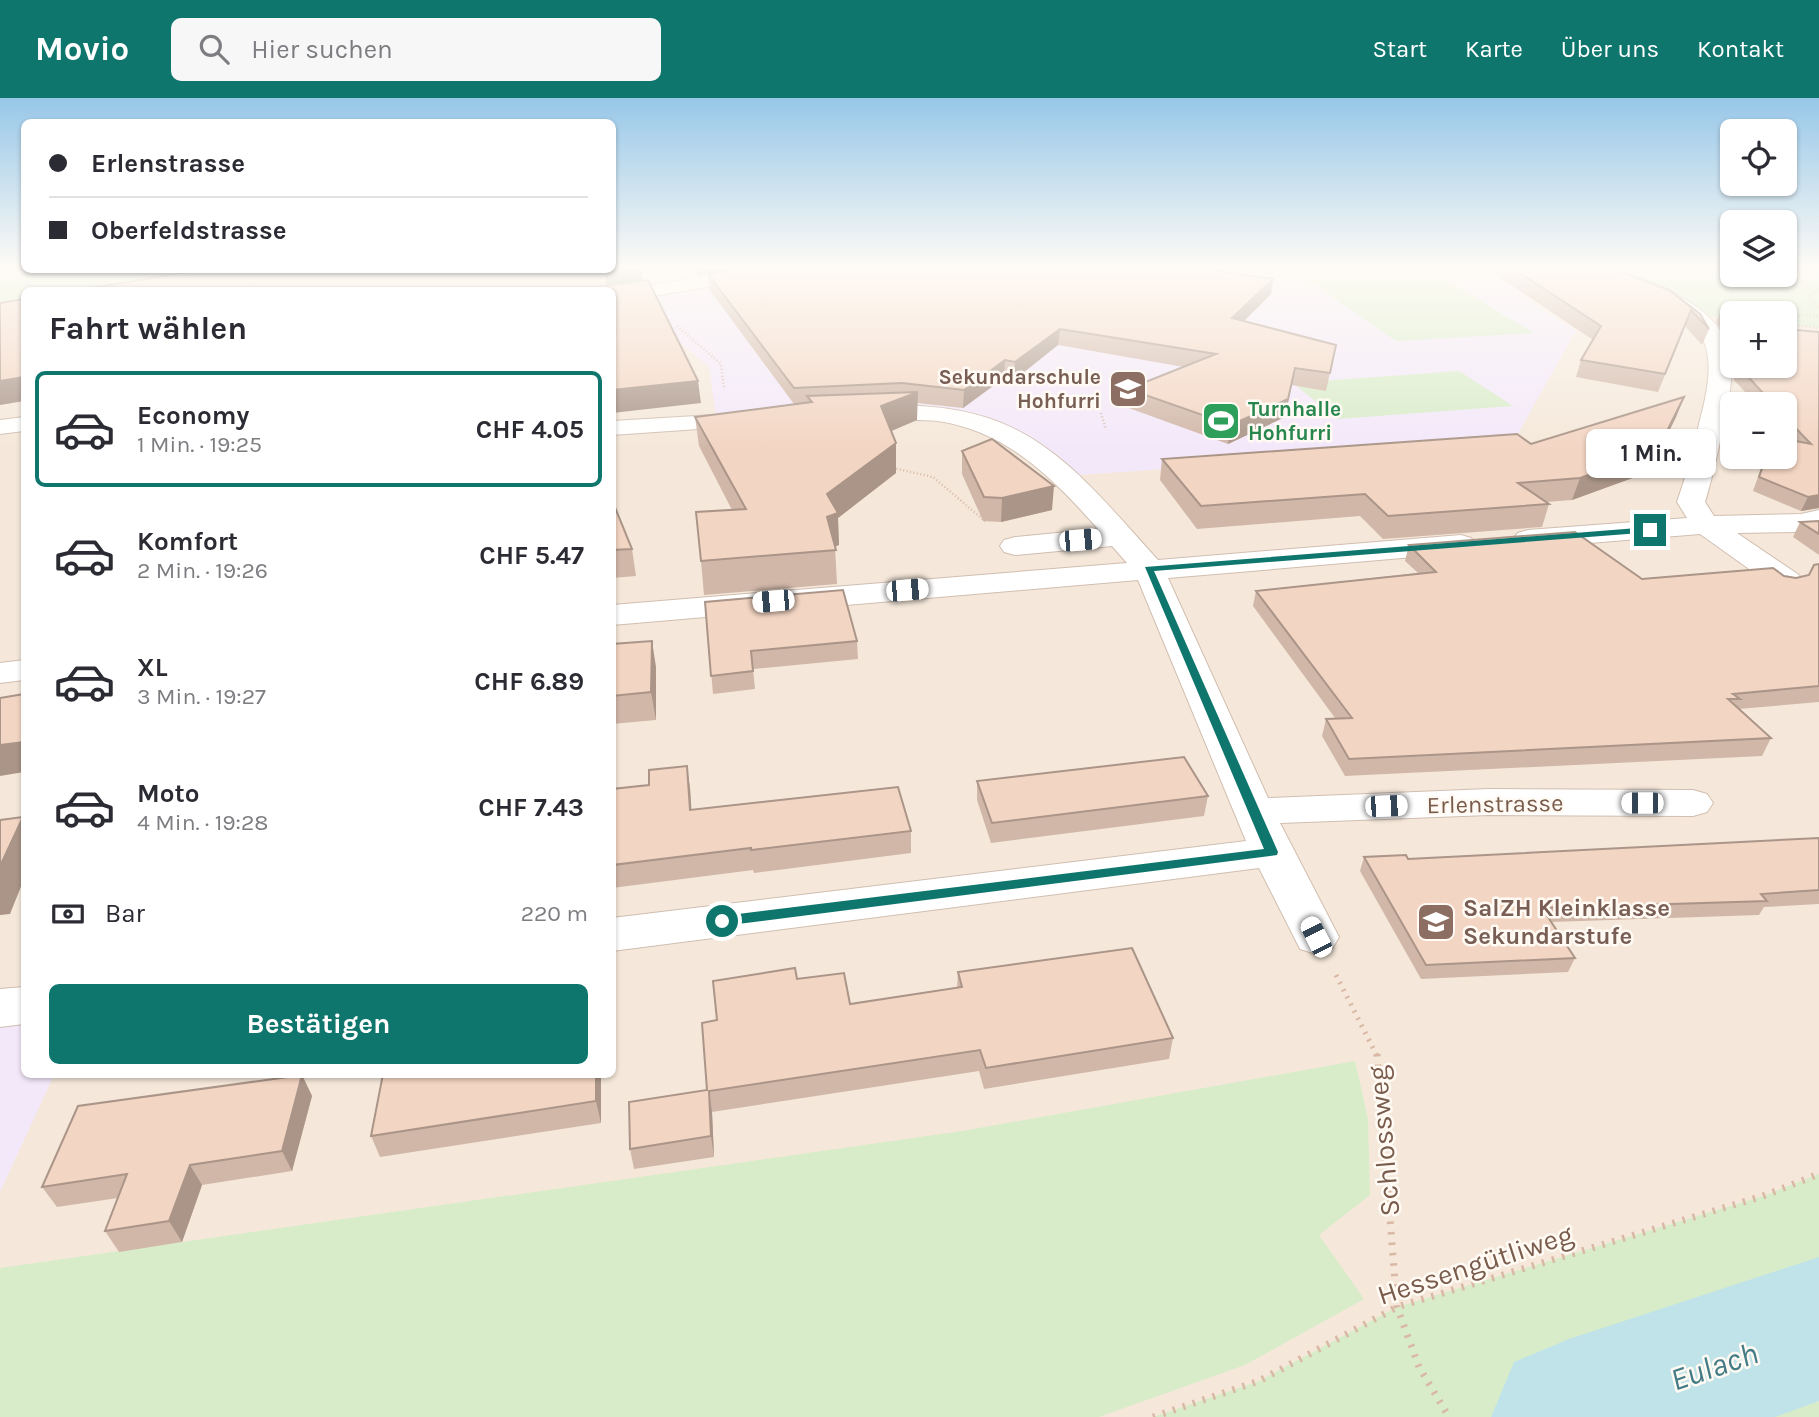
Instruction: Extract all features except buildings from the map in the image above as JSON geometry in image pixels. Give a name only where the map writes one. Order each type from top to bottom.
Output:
[{"type":"street","points":[[1703,328],[1717,348],[1723,365],[1716,406],[1691,502],[1706,525],[1788,582]]},
{"type":"street","points":[[846,412],[885,410],[937,414],[980,423],[1013,438],[1063,473],[1120,536],[1149,569],[1272,852],[1316,937]]},
{"type":"street","points":[[616,428],[767,418]]},
{"type":"street","points":[[0,427],[21,424]]},
{"type":"street","points":[[616,615],[1149,569],[1706,525],[1789,524],[1819,519]]},
{"type":"street","points":[[1014,546],[1120,536]]},
{"type":"street","points":[[0,673],[21,670]]},
{"type":"street","name":"Erlenstrasse","points":[[1256,811],[1489,802],[1693,803]]},
{"type":"street","points":[[616,934],[1272,852]]},
{"type":"street","points":[[0,1008],[21,1006]]},
{"type":"path","points":[[679,328],[721,364],[728,421]]},
{"type":"path","points":[[1101,412],[1105,430]]},
{"type":"path","points":[[881,466],[933,477],[1014,546]]},
{"type":"path","name":"Schlossweg","points":[[1316,937],[1377,1055],[1397,1307],[1419,1367],[1449,1417]]},
{"type":"path","name":"Hessengütliweg","points":[[1153,1417],[1259,1381],[1397,1307],[1763,1196],[1819,1174]]},
{"type":"shaded area","points":[[0,328],[21,328],[21,1078],[616,1078],[616,328],[1720,328],[1720,378],[1797,378],[1797,328],[1819,328],[1819,1417],[0,1417]]},
{"type":"shaded area","name":"Sekundarschule Hohfurri","points":[[662,328],[1571,328],[1576,331],[1512,444],[1066,476],[1012,438],[937,414],[717,422],[709,367]]},
{"type":"shaded area","points":[[21,1006],[21,1078],[53,1078],[0,1192],[0,1008]]},
{"type":"green space","points":[[1376,328],[1525,328],[1534,333],[1396,341]]},
{"type":"green space","points":[[1459,371],[1513,406],[1337,419],[1293,383]]},
{"type":"green space","points":[[1355,1061],[1368,1119],[1370,1195],[1319,1235],[1364,1299],[1245,1365],[1099,1417],[0,1417],[0,1268],[962,1131]]},
{"type":"green space","points":[[1819,1174],[1819,1417],[1153,1417],[1259,1381],[1397,1307],[1763,1196]]},
{"type":"waterway","name":"Eulach","points":[[1569,1417],[1819,1329]]},
{"type":"place","name":"Sekundarschule Hohfurri","points":[[1128,389]]},
{"type":"place","name":"Turnhalle Hohfurri","points":[[1221,421]]},
{"type":"place","name":"SalZH Kleinklasse Sekundarstufe","points":[[1436,922]]},
{"type":"route","points":[[722,921],[1272,852],[1149,569],[1650,530]]}]
